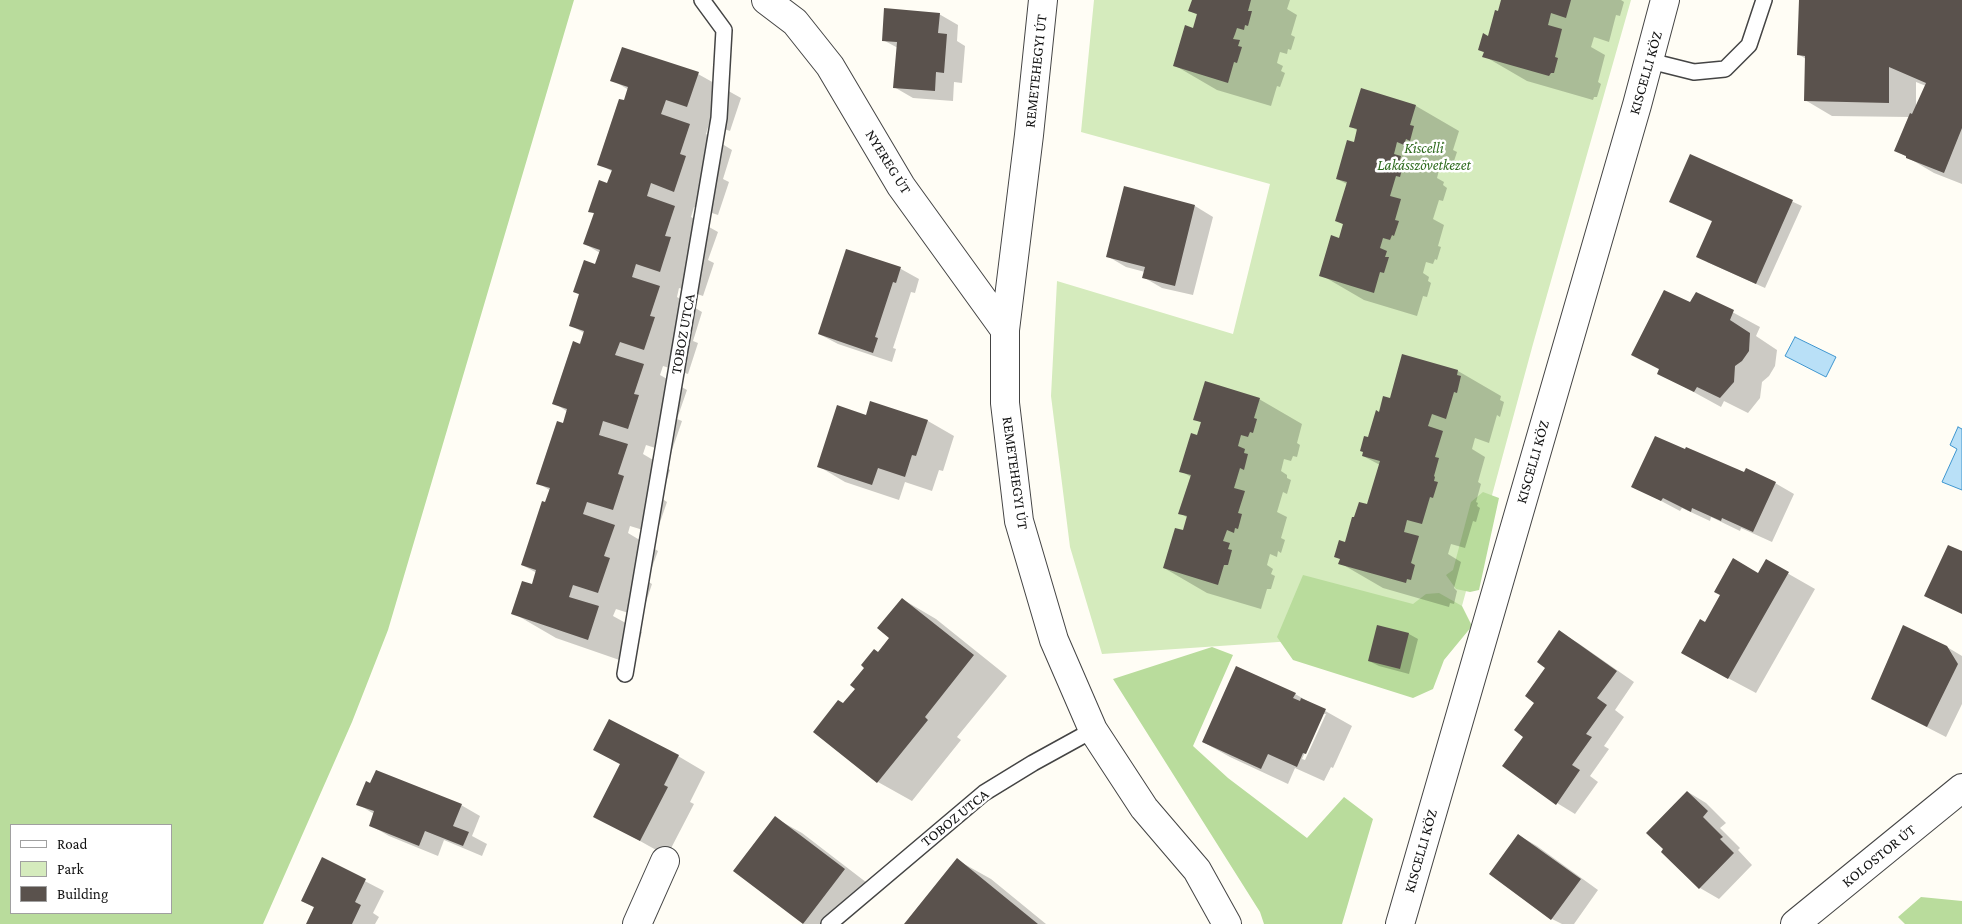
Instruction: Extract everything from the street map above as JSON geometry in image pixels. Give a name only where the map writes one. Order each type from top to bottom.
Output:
[{"type":"street","name":"NYEREG ÚT","points":[[766,0],[795,22],[830,66],[901,186],[1005,330]]},
{"type":"street","name":"REMETEHEGYI ÚT","points":[[1043,0],[1029,135],[1005,330],[1005,403],[1019,521],[1054,640],[1093,730],[1144,808],[1197,870],[1226,924]]},
{"type":"street","name":"KISCELLI KÖZ","points":[[1400,924],[1666,0]]},
{"type":"street","name":"KOLOSTOR ÚT","points":[[1795,924],[1962,788]]},
{"type":"street","points":[[637,924],[664,861]]},
{"type":"lane","name":"TOBOZ UTCA","points":[[625,674],[719,118],[724,30],[702,0]]},
{"type":"lane","points":[[1650,61],[1694,72],[1725,69],[1749,45],[1764,0]]},
{"type":"lane","name":"TOBOZ UTCA","points":[[829,924],[984,793],[1093,730]]},
{"type":"green space","points":[[0,0],[574,0],[388,630],[352,722],[263,924],[0,924]]},
{"type":"green space","name":"Kiscelli Lakásszövetkezet","points":[[1094,0],[1631,0],[1533,344],[1456,628],[1102,654],[1070,547],[1051,396],[1057,281],[1233,334],[1270,184],[1081,132]]},
{"type":"green space","points":[[1483,492],[1499,498],[1479,590],[1470,592],[1456,589],[1446,575],[1453,570],[1471,502]]},
{"type":"green space","points":[[1303,575],[1413,604],[1426,594],[1439,593],[1462,606],[1472,626],[1444,660],[1433,689],[1413,698],[1293,660],[1277,637]]},
{"type":"green space","points":[[1212,647],[1233,655],[1193,746],[1228,778],[1307,838],[1344,797],[1373,819],[1342,924],[1264,924],[1260,912],[1113,679]]},
{"type":"green space","points":[[1921,897],[1962,901],[1962,924],[1905,924],[1898,917]]},
{"type":"water","points":[[1795,337],[1836,357],[1826,377],[1785,356]]},
{"type":"water","points":[[1958,427],[1962,429],[1962,490],[1942,482],[1957,449],[1950,445]]},
{"type":"building","points":[[1192,0],[1251,0],[1248,11],[1252,11],[1248,26],[1245,25],[1244,30],[1237,28],[1233,39],[1240,40],[1238,46],[1242,47],[1237,63],[1234,62],[1228,83],[1173,66],[1185,25],[1193,28],[1197,14],[1188,11]]},
{"type":"building","points":[[1501,0],[1571,0],[1566,18],[1551,13],[1548,25],[1562,29],[1555,57],[1558,58],[1554,73],[1551,73],[1549,76],[1482,57],[1484,52],[1478,50],[1483,33],[1488,36],[1495,10],[1498,11]]},
{"type":"building","points":[[1799,0],[1962,0],[1962,128],[1944,173],[1906,158],[1906,156],[1894,151],[1910,113],[1912,114],[1926,83],[1889,67],[1889,103],[1804,101],[1805,56],[1797,55]]},
{"type":"building","points":[[884,8],[940,13],[938,33],[947,34],[944,73],[936,72],[935,91],[893,88],[897,42],[882,41]]},
{"type":"building","points":[[622,47],[699,72],[687,107],[666,100],[661,114],[690,124],[680,154],[686,156],[674,192],[651,183],[647,196],[675,206],[665,236],[671,237],[660,272],[636,264],[632,277],[660,286],[650,316],[655,317],[644,350],[620,342],[615,355],[644,364],[634,394],[639,395],[628,429],[603,421],[599,435],[628,444],[618,474],[624,476],[613,510],[587,502],[583,514],[615,525],[604,556],[610,558],[598,593],[573,585],[569,597],[599,606],[588,640],[511,614],[522,581],[532,584],[536,570],[521,565],[542,501],[545,502],[550,488],[536,484],[557,421],[563,423],[567,409],[552,404],[573,341],[580,344],[584,331],[569,326],[579,294],[573,292],[584,260],[595,264],[600,250],[583,244],[594,213],[588,212],[599,180],[607,183],[612,170],[597,165],[619,99],[624,100],[628,87],[610,81]]},
{"type":"building","points":[[1361,88],[1416,105],[1410,125],[1414,126],[1410,141],[1406,139],[1404,145],[1397,142],[1394,154],[1401,156],[1400,160],[1404,162],[1400,177],[1396,176],[1390,196],[1401,199],[1395,220],[1399,221],[1394,236],[1392,235],[1390,240],[1383,238],[1380,248],[1387,251],[1385,257],[1389,257],[1384,273],[1380,272],[1374,293],[1319,276],[1331,235],[1339,238],[1343,224],[1335,221],[1347,182],[1336,179],[1347,140],[1354,142],[1357,129],[1349,127]]},
{"type":"building","points":[[1690,154],[1793,200],[1756,284],[1696,257],[1712,221],[1669,202]]},
{"type":"building","points":[[1124,186],[1195,205],[1175,286],[1142,278],[1145,267],[1106,257]]},
{"type":"building","points":[[846,249],[901,267],[896,283],[893,282],[875,337],[878,338],[873,353],[818,334]]},
{"type":"building","points":[[1664,290],[1690,302],[1696,292],[1734,310],[1730,320],[1750,333],[1749,351],[1742,361],[1735,366],[1734,382],[1720,398],[1697,387],[1694,392],[1657,374],[1659,369],[1631,355]]},
{"type":"building","points":[[1402,354],[1458,370],[1457,375],[1461,376],[1457,393],[1454,392],[1446,419],[1432,414],[1428,426],[1443,431],[1435,457],[1439,458],[1434,481],[1438,482],[1433,498],[1430,497],[1422,524],[1407,520],[1404,532],[1419,536],[1411,563],[1415,565],[1411,580],[1407,579],[1406,583],[1338,564],[1340,559],[1334,557],[1339,540],[1345,542],[1352,517],[1354,517],[1359,502],[1367,504],[1380,461],[1362,456],[1363,452],[1360,451],[1364,436],[1368,437],[1376,410],[1379,412],[1383,396],[1390,398]]},
{"type":"building","points":[[1205,381],[1260,398],[1254,418],[1257,419],[1253,433],[1250,432],[1248,437],[1241,435],[1238,446],[1245,449],[1244,453],[1248,454],[1244,470],[1240,468],[1234,488],[1245,491],[1238,513],[1242,514],[1238,529],[1235,528],[1234,533],[1227,530],[1223,541],[1230,543],[1228,549],[1232,550],[1228,565],[1224,565],[1218,585],[1163,568],[1175,528],[1183,530],[1187,516],[1178,514],[1191,475],[1179,472],[1191,433],[1197,435],[1201,422],[1193,420]]},
{"type":"building","points":[[870,401],[928,420],[916,456],[912,455],[905,477],[878,468],[872,485],[817,467],[837,405],[866,415]]},
{"type":"building","points":[[1655,436],[1744,472],[1746,468],[1776,482],[1753,532],[1722,518],[1721,521],[1692,508],[1691,512],[1663,498],[1661,501],[1631,487]]},
{"type":"building","points":[[1948,545],[1962,551],[1962,614],[1924,596]]},
{"type":"building","points":[[1733,558],[1758,573],[1766,559],[1789,572],[1728,679],[1681,653],[1700,619],[1705,622],[1720,595],[1714,592]]},
{"type":"building","points":[[902,598],[974,655],[925,717],[928,720],[877,783],[813,732],[838,700],[843,703],[855,689],[850,685],[864,668],[861,665],[874,649],[878,652],[889,638],[877,628]]},
{"type":"building","points":[[1377,625],[1409,633],[1400,669],[1368,661]]},
{"type":"building","points":[[1903,625],[1947,646],[1958,664],[1927,727],[1871,699]]},
{"type":"building","points":[[1559,630],[1617,671],[1597,698],[1607,705],[1586,734],[1592,737],[1572,765],[1580,770],[1556,805],[1502,766],[1523,737],[1514,730],[1534,703],[1525,696],[1545,668],[1537,662]]},
{"type":"building","points":[[1236,666],[1296,693],[1293,698],[1300,701],[1301,698],[1326,709],[1306,754],[1303,753],[1297,767],[1268,754],[1261,769],[1202,742]]},
{"type":"building","points":[[609,719],[679,755],[664,785],[668,787],[640,841],[593,817],[620,764],[593,750]]},
{"type":"building","points":[[376,770],[462,804],[453,826],[469,832],[463,846],[425,831],[419,846],[369,826],[374,811],[356,805],[366,781],[370,783]]},
{"type":"building","points":[[1687,791],[1708,811],[1703,817],[1723,837],[1720,839],[1734,853],[1699,889],[1661,852],[1663,849],[1646,833]]},
{"type":"building","points":[[775,816],[845,869],[803,924],[733,871]]},
{"type":"building","points":[[1518,834],[1581,879],[1551,920],[1489,874]]},
{"type":"building","points":[[322,857],[366,879],[355,902],[361,905],[352,924],[306,924],[314,907],[301,901]]},
{"type":"building","points":[[957,858],[1038,924],[904,924]]}]
